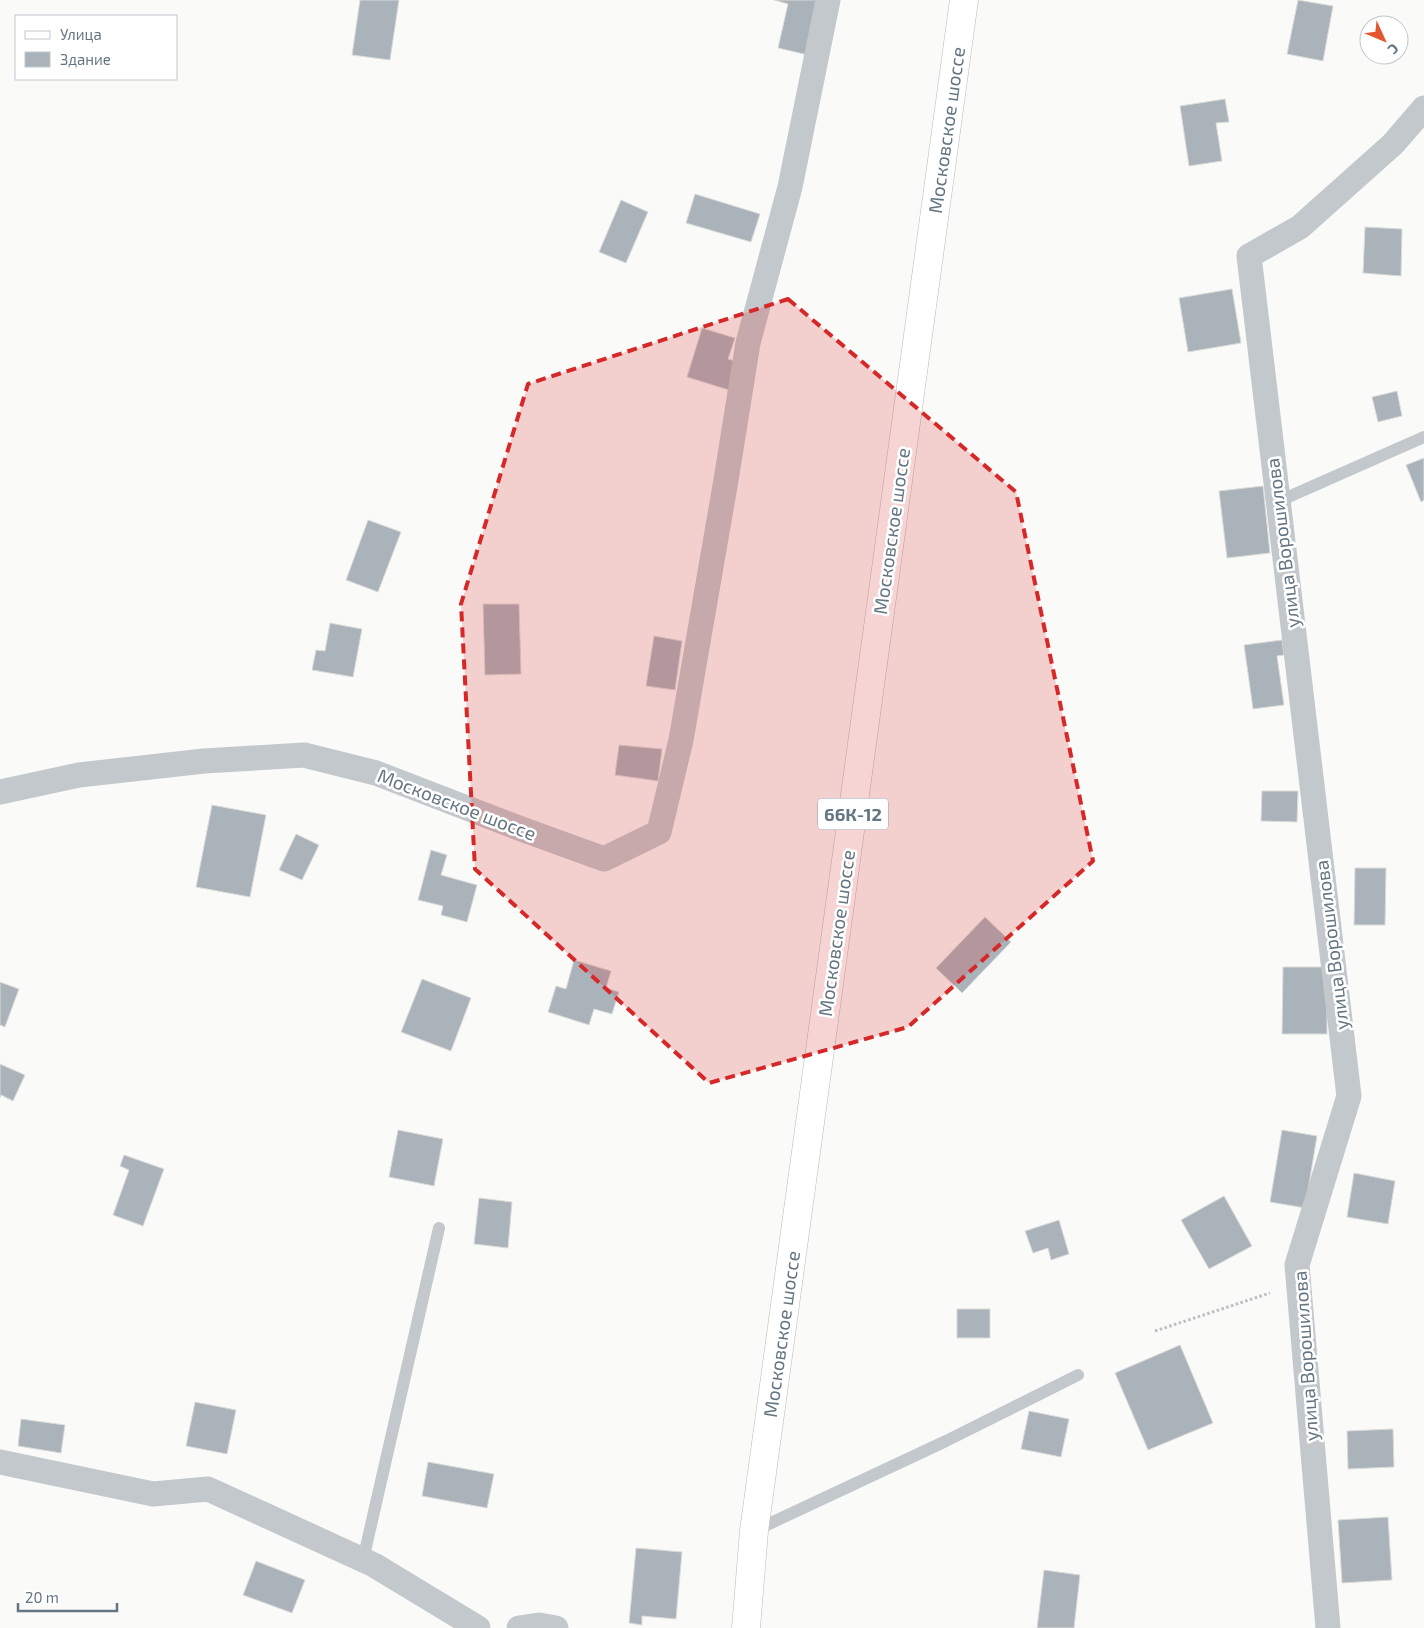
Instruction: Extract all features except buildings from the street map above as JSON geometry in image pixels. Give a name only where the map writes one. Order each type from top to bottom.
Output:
[{"type":"main road","name":"Московское шоссе","points":[[746,1628],[754,1531],[964,0]]},
{"type":"street","name":"Московское шоссе","points":[[0,792],[79,775],[204,761],[304,755],[376,772],[604,859],[658,832],[681,740],[748,343],[790,187],[828,0]]},
{"type":"street","name":"улица Ворошилова","points":[[1328,1628],[1297,1265],[1349,1096],[1249,256],[1300,227],[1394,144],[1424,108]]},
{"type":"street","points":[[0,1462],[153,1494],[208,1489],[374,1565],[478,1628]]},
{"type":"street","points":[[519,1628],[538,1625],[556,1628]]},
{"type":"lane","points":[[1277,502],[1424,437]]},
{"type":"lane","points":[[363,1560],[439,1228]]},
{"type":"lane","points":[[754,1531],[946,1441],[1078,1375]]},
{"type":"path","points":[[1154,1331],[1299,1283]]},
{"type":"highlighted area","points":[[788,299],[1016,492],[1093,861],[908,1027],[709,1083],[475,869],[461,604],[528,384]]}]
